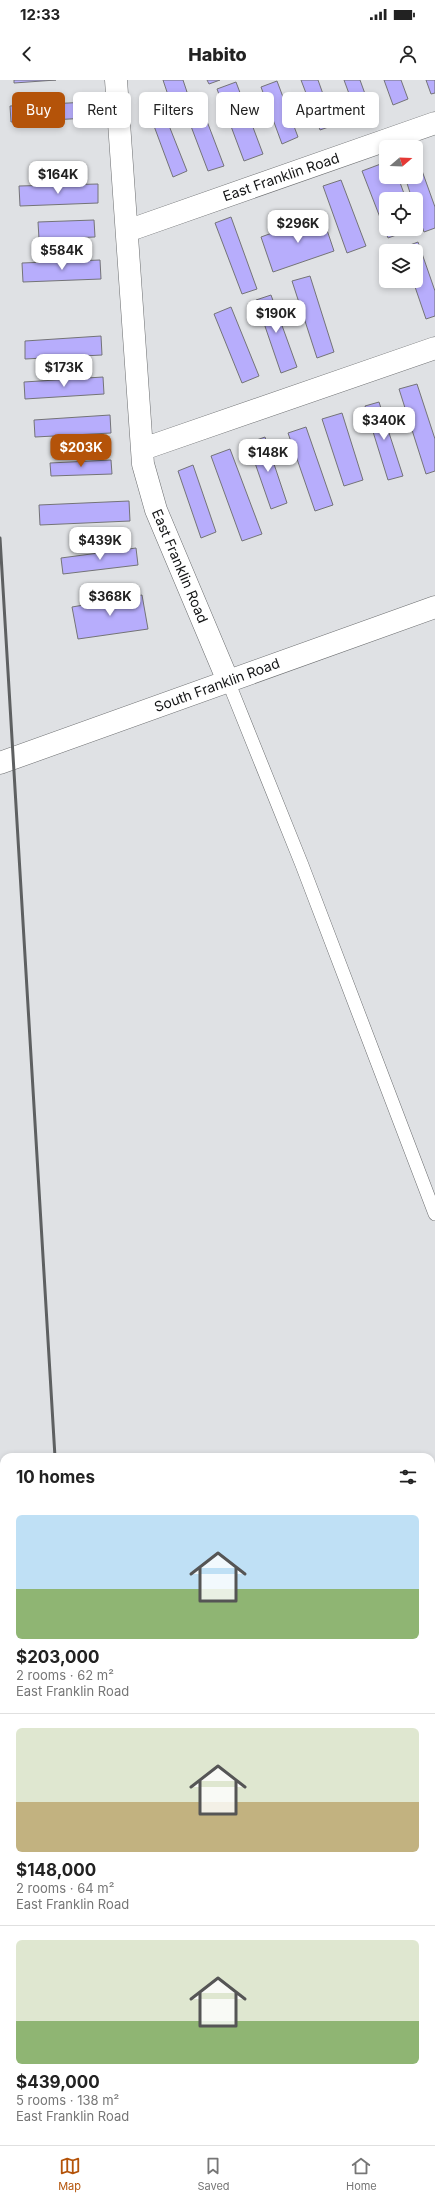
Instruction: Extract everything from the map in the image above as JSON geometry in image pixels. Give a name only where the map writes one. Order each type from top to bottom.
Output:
[{"type":"street","name":"East Franklin Road","points":[[116,80],[143,464],[156,510],[228,681]]},
{"type":"street","name":"East Franklin Road","points":[[127,231],[435,123]]},
{"type":"street","points":[[143,449],[435,348]]},
{"type":"street","name":"South Franklin Road","points":[[0,763],[435,607]]},
{"type":"lane","points":[[228,681],[302,865],[435,1214]]},
{"type":"building","points":[[14,80],[56,80],[14,83]]},
{"type":"building","points":[[163,80],[183,80],[187,92],[167,92]]},
{"type":"building","points":[[207,80],[220,80],[209,84]]},
{"type":"building","points":[[301,80],[318,80],[322,92],[306,92]]},
{"type":"building","points":[[344,80],[360,80],[364,92],[348,92]]},
{"type":"building","points":[[384,80],[401,80],[408,99],[393,105]]},
{"type":"building","points":[[426,80],[435,80],[435,93],[431,94]]},
{"type":"building","points":[[277,81],[282,94],[282,128],[295,128],[298,137],[282,144],[274,122],[274,92],[263,92],[261,87]]},
{"type":"building","points":[[236,82],[240,92],[218,92],[217,89]]},
{"type":"building","points":[[65,103],[73,103],[73,119],[65,119]]},
{"type":"building","points":[[10,106],[12,106],[12,122],[11,122]]},
{"type":"building","points":[[208,124],[224,166],[208,171],[192,128],[208,128]]},
{"type":"building","points":[[155,128],[170,128],[187,171],[173,177]]},
{"type":"building","points":[[232,128],[253,128],[263,154],[244,161]]},
{"type":"building","points":[[379,165],[379,184],[401,184],[403,192],[379,192],[379,215],[362,171]]},
{"type":"building","points":[[423,174],[435,207],[435,228],[424,232],[423,192],[410,192],[407,184],[423,184]]},
{"type":"building","points":[[341,180],[366,246],[347,253],[323,186]]},
{"type":"building","points":[[98,184],[98,203],[20,206],[19,186]]},
{"type":"building","points":[[322,215],[334,251],[273,272],[261,237]]},
{"type":"building","points":[[231,217],[257,289],[242,294],[215,223]]},
{"type":"building","points":[[94,220],[95,237],[39,239],[38,222]]},
{"type":"building","points":[[423,256],[435,291],[435,316],[426,319],[415,288],[423,288]]},
{"type":"building","points":[[100,260],[101,279],[23,282],[22,263]]},
{"type":"building","points":[[310,276],[334,352],[317,358],[292,281]]},
{"type":"building","points":[[271,295],[297,367],[281,373],[256,300]]},
{"type":"building","points":[[231,307],[259,376],[242,383],[214,314]]},
{"type":"building","points":[[101,336],[102,355],[25,359],[25,341]]},
{"type":"building","points":[[103,377],[104,394],[25,399],[24,382]]},
{"type":"building","points":[[417,384],[435,439],[435,471],[426,474],[399,389]]},
{"type":"building","points":[[379,402],[403,476],[388,480],[365,406]]},
{"type":"building","points":[[342,413],[363,480],[344,486],[322,419]]},
{"type":"building","points":[[110,415],[111,433],[35,437],[34,420]]},
{"type":"building","points":[[306,427],[333,505],[315,511],[288,433]]},
{"type":"building","points":[[265,437],[287,503],[271,509],[248,443]]},
{"type":"building","points":[[230,449],[262,534],[242,541],[211,456]]},
{"type":"building","points":[[111,460],[112,474],[51,476],[50,463]]},
{"type":"building","points":[[193,465],[216,532],[201,538],[178,471]]},
{"type":"building","points":[[129,501],[130,521],[40,525],[39,505]]},
{"type":"building","points":[[136,548],[138,565],[63,574],[61,558]]},
{"type":"building","points":[[142,595],[148,629],[78,639],[72,607]]},
{"type":"railway","points":[[0,538],[55,1453]]}]
